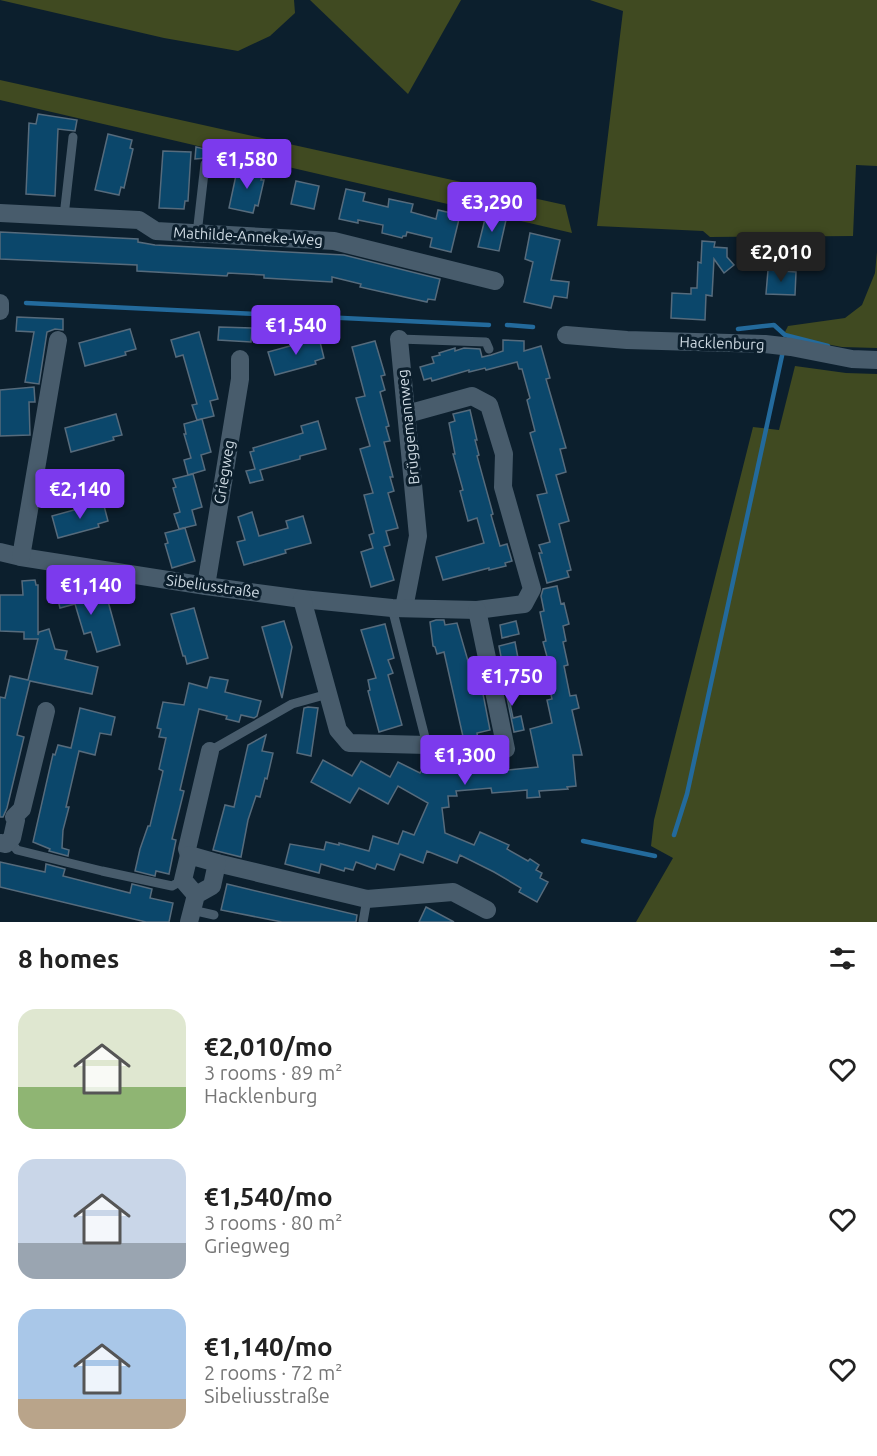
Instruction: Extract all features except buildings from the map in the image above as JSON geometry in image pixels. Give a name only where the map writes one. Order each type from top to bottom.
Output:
[{"type":"street","name":"Mathilde-Anneke-Weg","points":[[0,213],[139,220],[156,231],[334,241],[495,280]]},
{"type":"street","points":[[0,303],[0,311]]},
{"type":"street","name":"Hacklenburg","points":[[566,334],[627,340],[765,344],[852,359],[877,360]]},
{"type":"street","name":"Brüggemannweg","points":[[398,608],[418,536],[399,339]]},
{"type":"street","points":[[21,557],[58,340]]},
{"type":"street","name":"Griegweg","points":[[206,586],[240,379],[240,359]]},
{"type":"street","name":"Sibeliusstraße","points":[[0,552],[206,586],[302,599],[398,608],[477,610],[524,604],[532,589],[503,487],[504,454],[489,405],[472,396],[407,414]]},
{"type":"street","points":[[302,599],[338,730],[349,743],[427,745],[477,755],[506,749],[477,610]]},
{"type":"street","points":[[7,815],[22,809],[46,711]]},
{"type":"street","points":[[192,909],[183,880],[189,855],[187,849],[210,751]]},
{"type":"street","points":[[5,842],[12,838],[16,820],[7,815]]},
{"type":"street","points":[[189,855],[367,899],[453,892],[487,910]]},
{"type":"street","points":[[192,909],[212,886],[217,863]]},
{"type":"lane","points":[[64,216],[73,137]]},
{"type":"lane","points":[[197,234],[205,164]]},
{"type":"lane","name":"Brüggemannweg","points":[[399,339],[486,342],[489,349]]},
{"type":"lane","points":[[398,608],[427,745]]},
{"type":"lane","points":[[210,751],[292,704],[328,694]]},
{"type":"lane","points":[[5,842],[17,850],[172,886],[183,880]]},
{"type":"lane","points":[[363,922],[367,899]]},
{"type":"lane","points":[[192,909],[213,915]]},
{"type":"green space","points":[[0,0],[294,0],[295,13],[270,36],[238,51],[164,38]]},
{"type":"green space","points":[[310,0],[461,0],[408,94]]},
{"type":"green space","points":[[590,0],[877,0],[877,166],[856,165],[853,236],[710,237],[703,231],[597,226],[623,11]]},
{"type":"green space","points":[[0,80],[565,205],[572,233],[0,100]]},
{"type":"green space","points":[[877,252],[877,348],[842,347],[783,336],[788,326],[845,318],[862,305],[875,273]]},
{"type":"green space","points":[[795,366],[846,373],[877,374],[877,922],[636,922],[673,858],[651,846],[654,820],[753,427],[779,430]]},
{"type":"waterway","points":[[26,303],[489,325]]},
{"type":"waterway","points":[[507,325],[533,327]]},
{"type":"waterway","points":[[738,329],[774,325],[785,335],[828,346]]},
{"type":"waterway","points":[[674,835],[687,794],[783,351]]},
{"type":"waterway","points":[[583,841],[655,856]]}]
